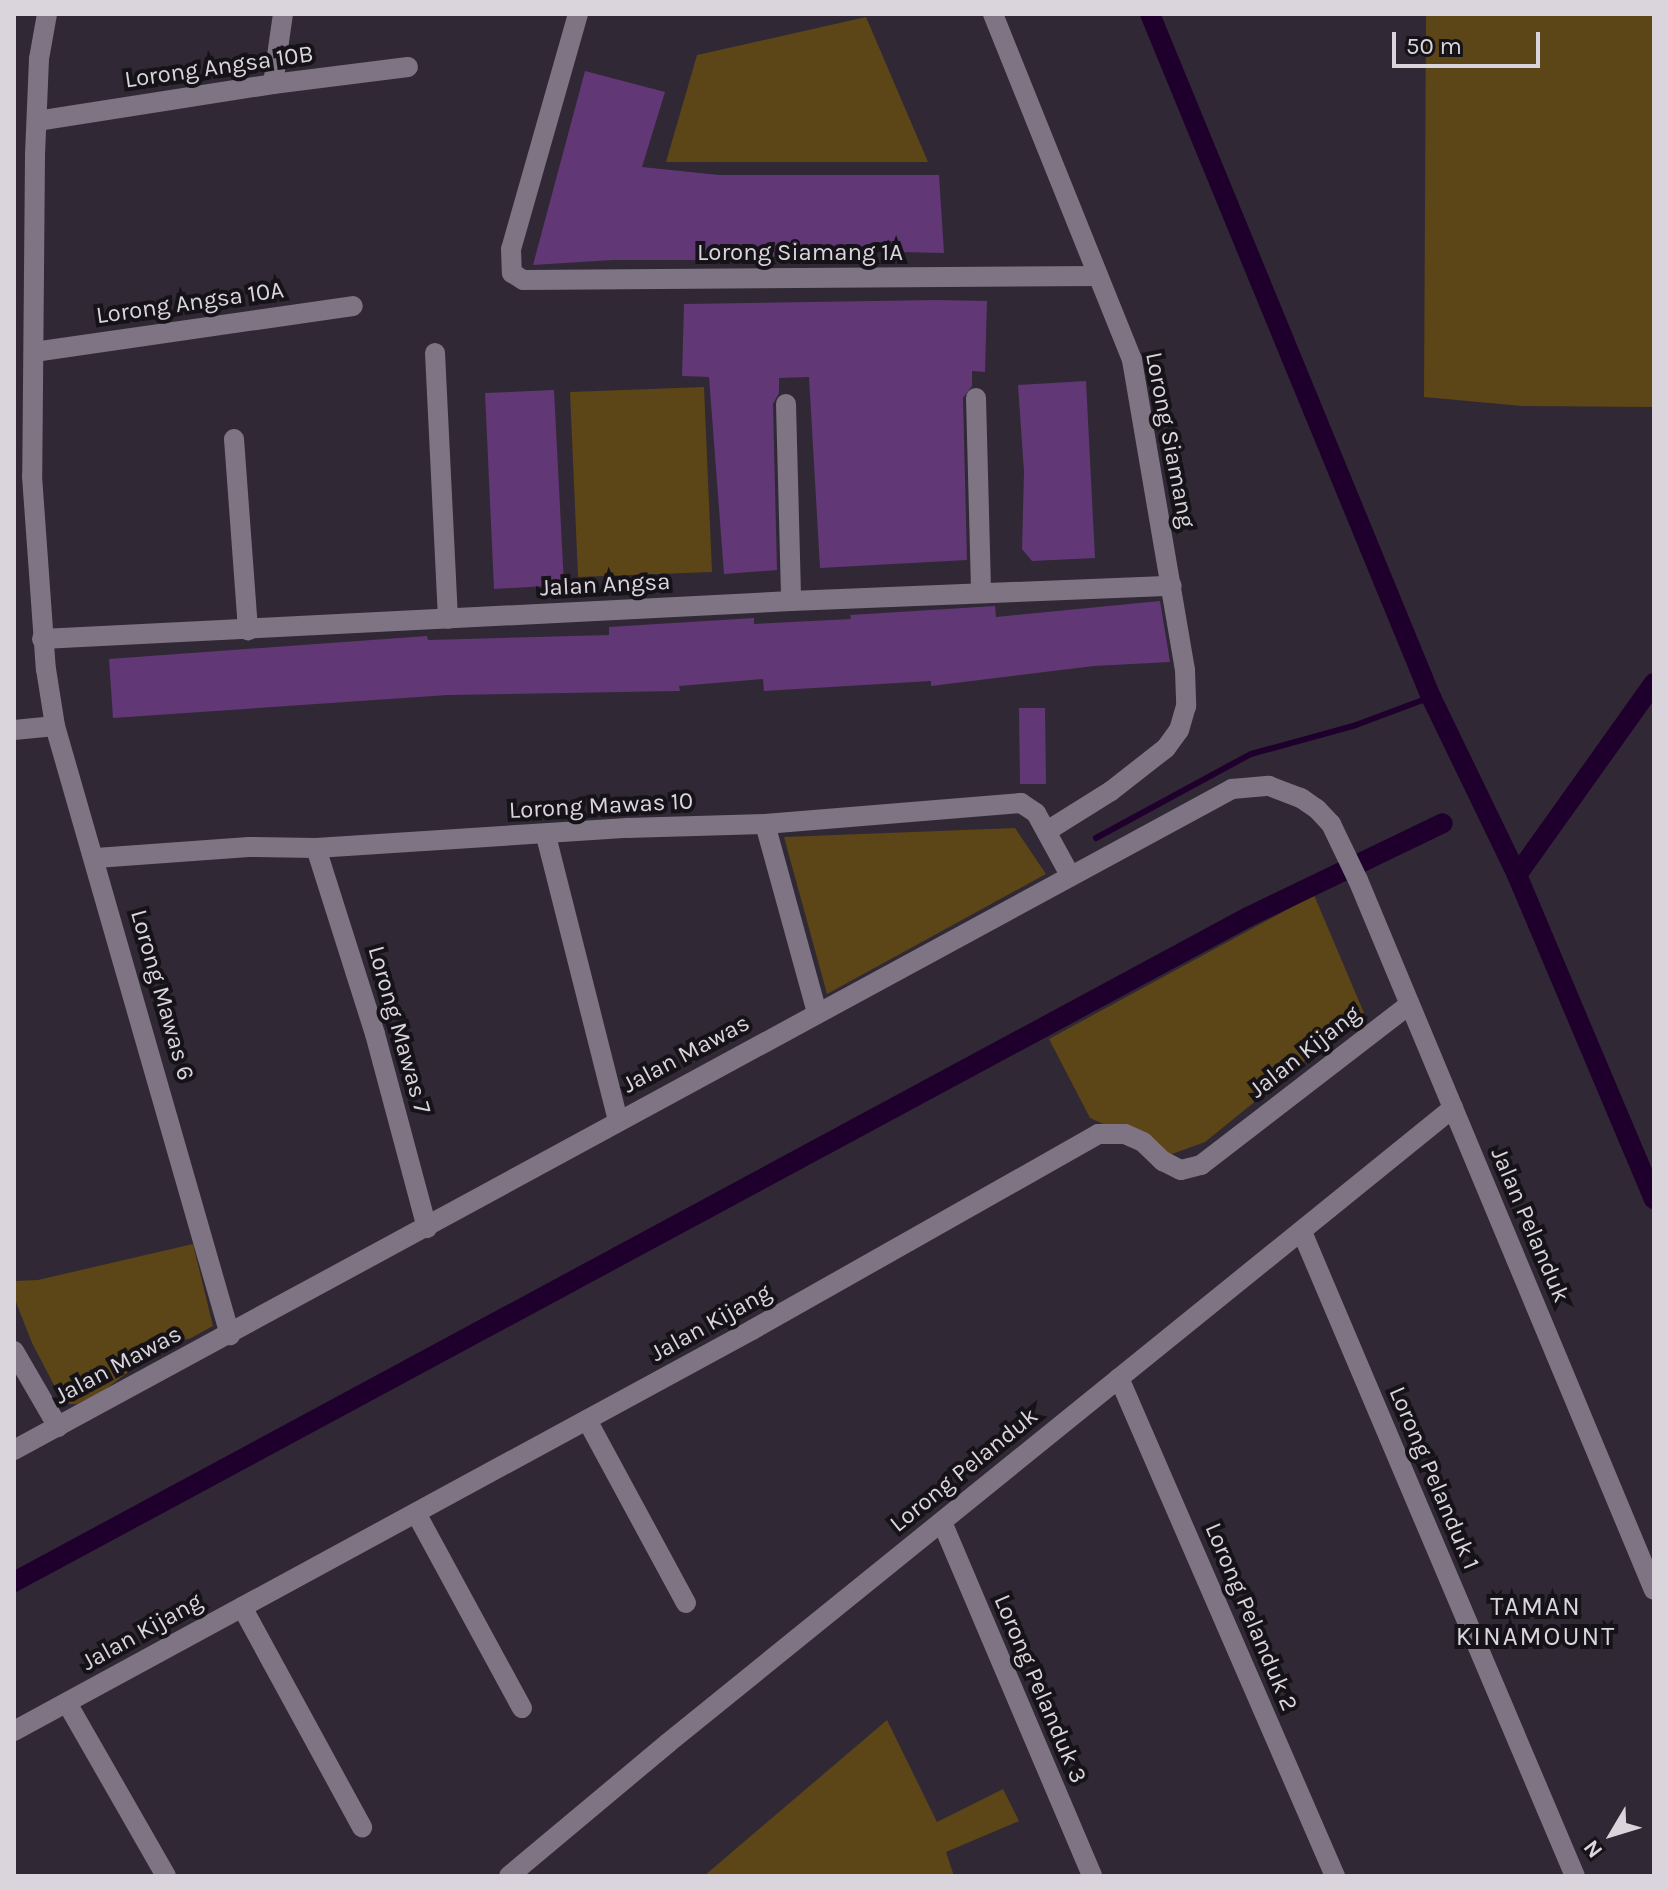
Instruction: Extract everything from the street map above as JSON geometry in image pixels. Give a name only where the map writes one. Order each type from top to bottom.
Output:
[{"type":"street","name":"Lorong Mawas 6","points":[[47,14],[39,59],[32,476],[46,669],[55,726],[96,858],[230,1335]]},
{"type":"street","points":[[273,84],[283,14]]},
{"type":"street","name":"Lorong Siamang 1A","points":[[578,14],[511,249],[512,273],[535,281],[1098,276]]},
{"type":"street","name":"Lorong Siamang","points":[[993,14],[1132,360],[1185,670],[1186,706],[1179,730],[1166,748],[1111,791],[1047,831]]},
{"type":"street","name":"Lorong Angsa 10B","points":[[37,121],[273,84],[408,67]]},
{"type":"street","name":"Lorong Angsa 10A","points":[[34,352],[353,306]]},
{"type":"street","points":[[435,353],[448,619]]},
{"type":"street","points":[[976,398],[981,593]]},
{"type":"street","points":[[786,404],[791,601]]},
{"type":"street","points":[[234,439],[248,630]]},
{"type":"street","name":"Jalan Angsa","points":[[42,639],[791,601],[1172,586]]},
{"type":"street","points":[[14,730],[55,726]]},
{"type":"street","name":"Jalan Mawas","points":[[14,1450],[1232,789],[1269,786],[1284,790],[1317,809],[1331,824],[1358,880]]},
{"type":"street","name":"Lorong Mawas 10","points":[[96,858],[249,847],[316,848],[546,836],[627,828],[765,824],[1021,803],[1036,813],[1070,875]]},
{"type":"street","points":[[765,824],[817,1013]]},
{"type":"street","points":[[546,836],[618,1120]]},
{"type":"street","name":"Lorong Mawas 7","points":[[316,848],[375,1034],[427,1228]]},
{"type":"street","name":"Jalan Pelanduk","points":[[1358,880],[1654,1590]]},
{"type":"street","name":"Jalan Kijang","points":[[14,1731],[587,1420],[1098,1134],[1125,1134],[1143,1142],[1163,1161],[1181,1170],[1201,1165],[1409,1005]]},
{"type":"street","name":"Lorong Pelanduk","points":[[509,1876],[1453,1108]]},
{"type":"street","name":"Lorong Pelanduk 1","points":[[1302,1232],[1575,1876]]},
{"type":"street","points":[[14,1351],[58,1427]]},
{"type":"street","name":"Lorong Pelanduk 2","points":[[1119,1378],[1335,1876]]},
{"type":"street","points":[[587,1420],[686,1603]]},
{"type":"street","points":[[416,1513],[522,1708]]},
{"type":"street","name":"Lorong Pelanduk 3","points":[[942,1522],[1092,1876]]},
{"type":"street","points":[[242,1607],[362,1827]]},
{"type":"street","points":[[67,1703],[166,1876]]},
{"type":"shaded area","points":[[1426,14],[1654,14],[1654,407],[1522,406],[1424,397]]},
{"type":"shaded area","points":[[866,17],[928,162],[666,162],[697,55]]},
{"type":"shaded area","points":[[704,387],[712,572],[578,577],[570,392]]},
{"type":"shaded area","points":[[1015,828],[1046,874],[827,994],[784,837]]},
{"type":"shaded area","points":[[1314,895],[1364,1013],[1205,1142],[1161,1158],[1126,1134],[1090,1118],[1049,1039]]},
{"type":"shaded area","points":[[193,1244],[213,1326],[189,1339],[169,1341],[102,1392],[77,1404],[64,1404],[32,1343],[14,1297],[14,1281],[38,1280]]},
{"type":"shaded area","points":[[887,1720],[937,1822],[1003,1789],[1019,1821],[946,1852],[954,1876],[704,1876]]},
{"type":"building","points":[[585,71],[665,92],[642,167],[719,175],[939,175],[944,253],[807,250],[807,256],[752,257],[752,260],[613,260],[533,265]]},
{"type":"building","points":[[987,301],[985,372],[972,371],[972,386],[963,398],[967,560],[820,568],[809,377],[779,378],[779,393],[773,404],[777,570],[724,574],[709,377],[682,376],[684,304]]},
{"type":"building","points":[[1086,381],[1095,558],[1032,561],[1022,549],[1024,472],[1018,385]]},
{"type":"building","points":[[554,390],[564,585],[494,589],[485,393]]},
{"type":"building","points":[[1160,601],[1170,662],[1094,666],[931,686],[931,681],[764,691],[763,679],[679,686],[680,691],[448,695],[113,718],[109,659],[427,636],[428,640],[609,635],[609,627],[754,618],[754,624],[851,619],[850,615],[995,606],[996,617]]},
{"type":"building","points":[[1019,708],[1045,708],[1046,784],[1020,784]]},
{"type":"waterway","points":[[1150,14],[1431,697],[1517,875],[1654,1199]]},
{"type":"waterway","points":[[1517,875],[1654,683]]},
{"type":"waterway","points":[[1096,838],[1251,754],[1356,725],[1431,697]]},
{"type":"waterway","points":[[14,1582],[1248,917],[1443,823]]},
{"type":"district","name":"TAMAN KINAMOUNT","points":[[1536,1622]]}]
